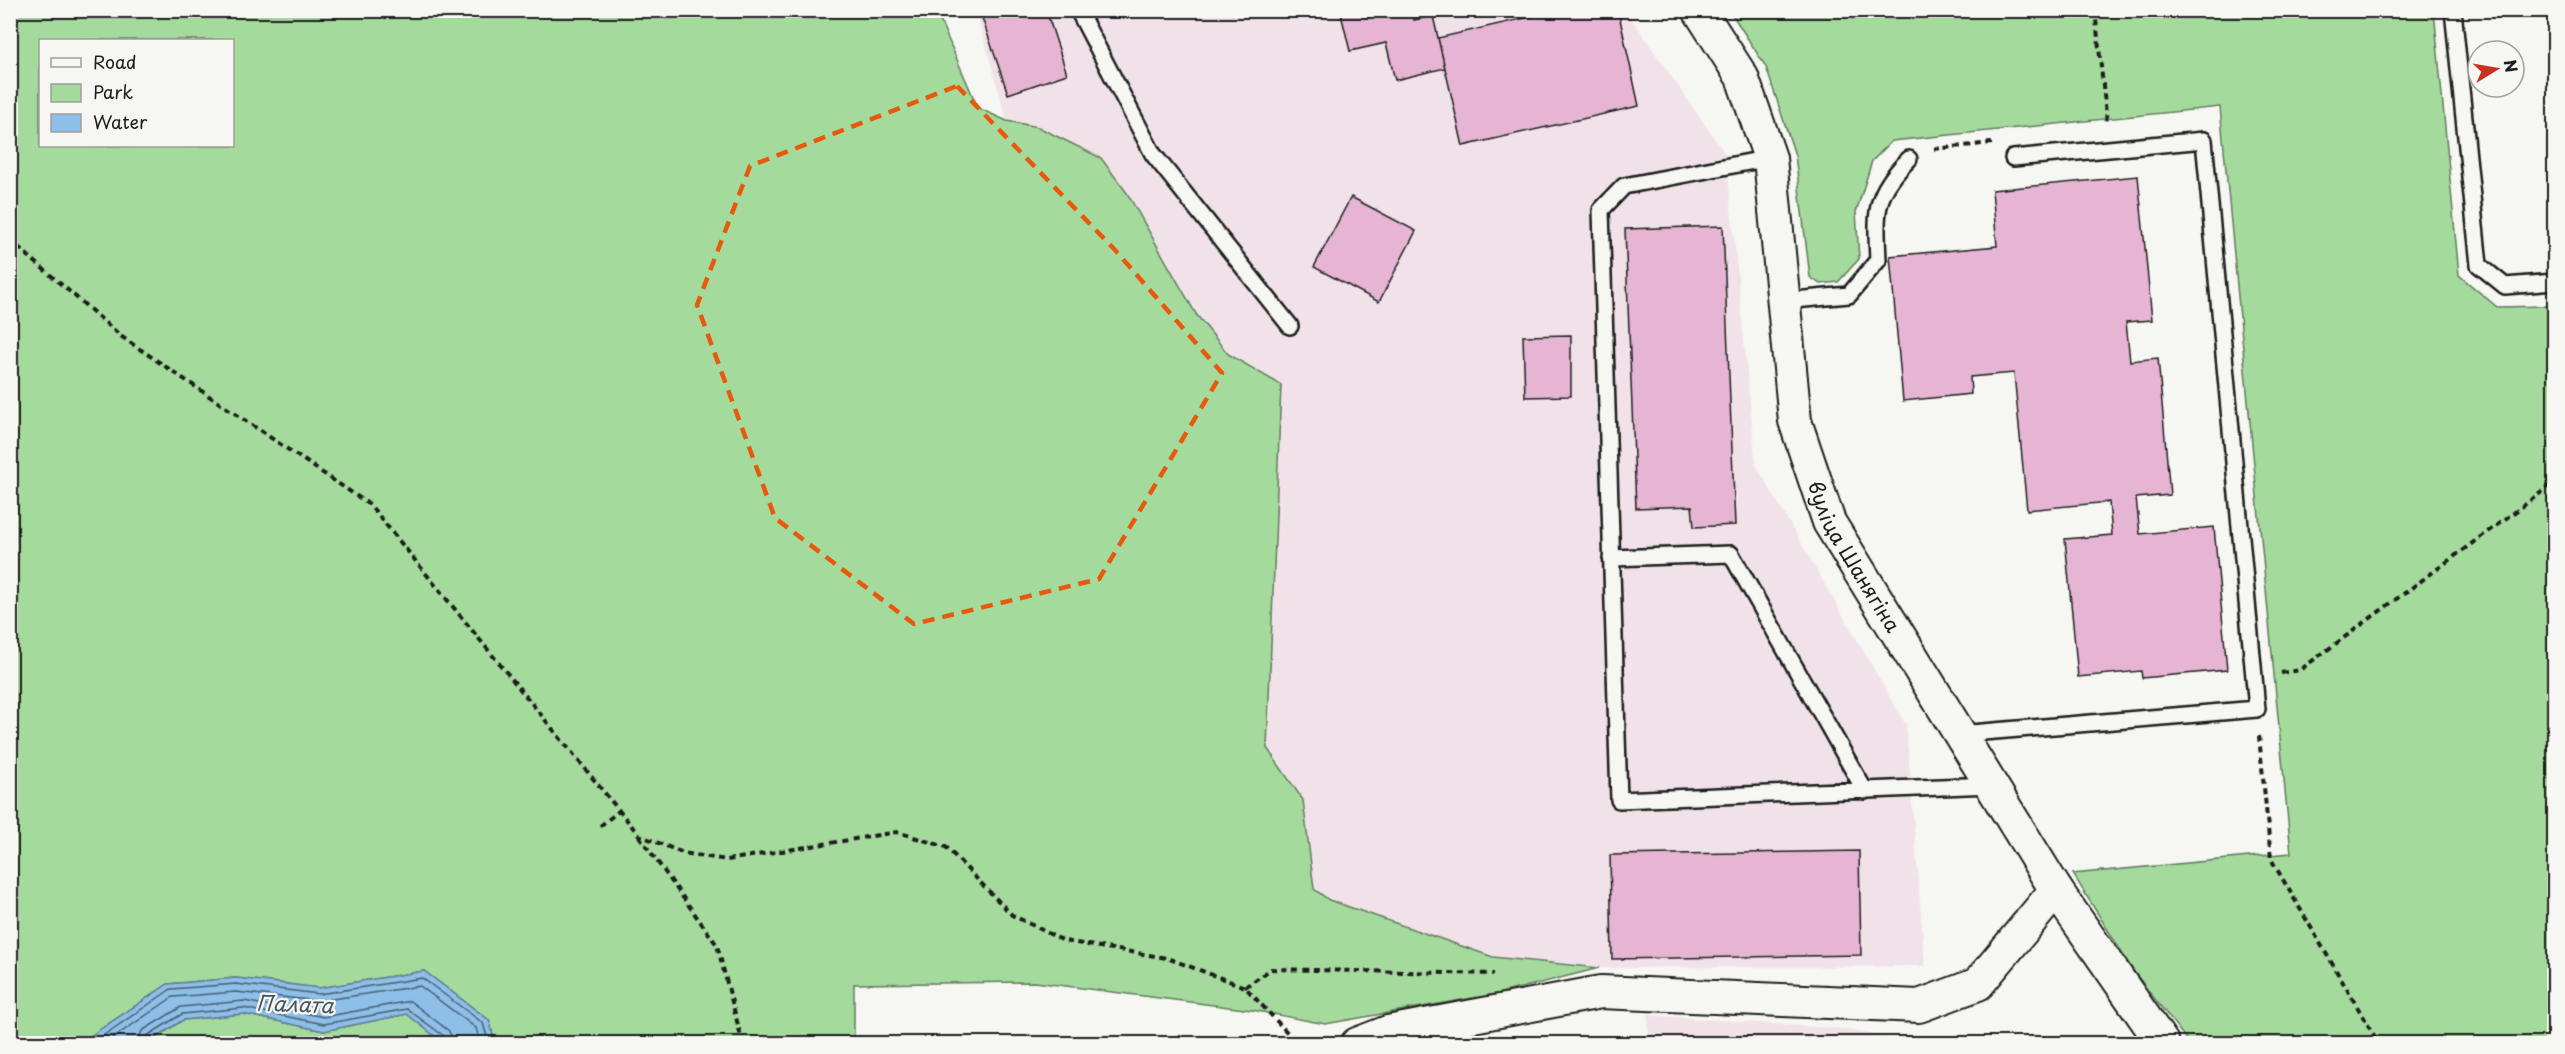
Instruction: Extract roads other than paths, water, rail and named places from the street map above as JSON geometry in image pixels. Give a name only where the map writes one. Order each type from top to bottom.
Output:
[{"type":"street","name":"вуліца Шанягіна","points":[[1699,10],[1743,77],[1770,158],[1795,421],[1829,522],[2056,890],[2163,1044]]},
{"type":"street","points":[[1357,1044],[1388,1032],[1601,993],[1919,1006],[1978,984],[2056,890]]},
{"type":"lane","points":[[1078,10],[1153,154],[1290,326]]},
{"type":"lane","points":[[2453,10],[2479,265],[2505,286],[2554,282]]},
{"type":"lane","points":[[1959,734],[2257,709],[2204,140],[2013,158]]},
{"type":"lane","points":[[1770,158],[1624,186],[1602,210],[1619,800],[1991,785]]},
{"type":"lane","points":[[1784,301],[1849,295],[1878,260],[1876,214],[1889,178],[1909,159]]},
{"type":"lane","points":[[1611,558],[1731,554],[1865,791]]},
{"type":"water","name":"Палата","points":[[424,971],[489,1020],[495,1043],[443,1043],[407,1014],[324,1031],[243,1014],[183,1020],[147,1043],[80,1043],[168,984],[236,978],[319,988]]}]
